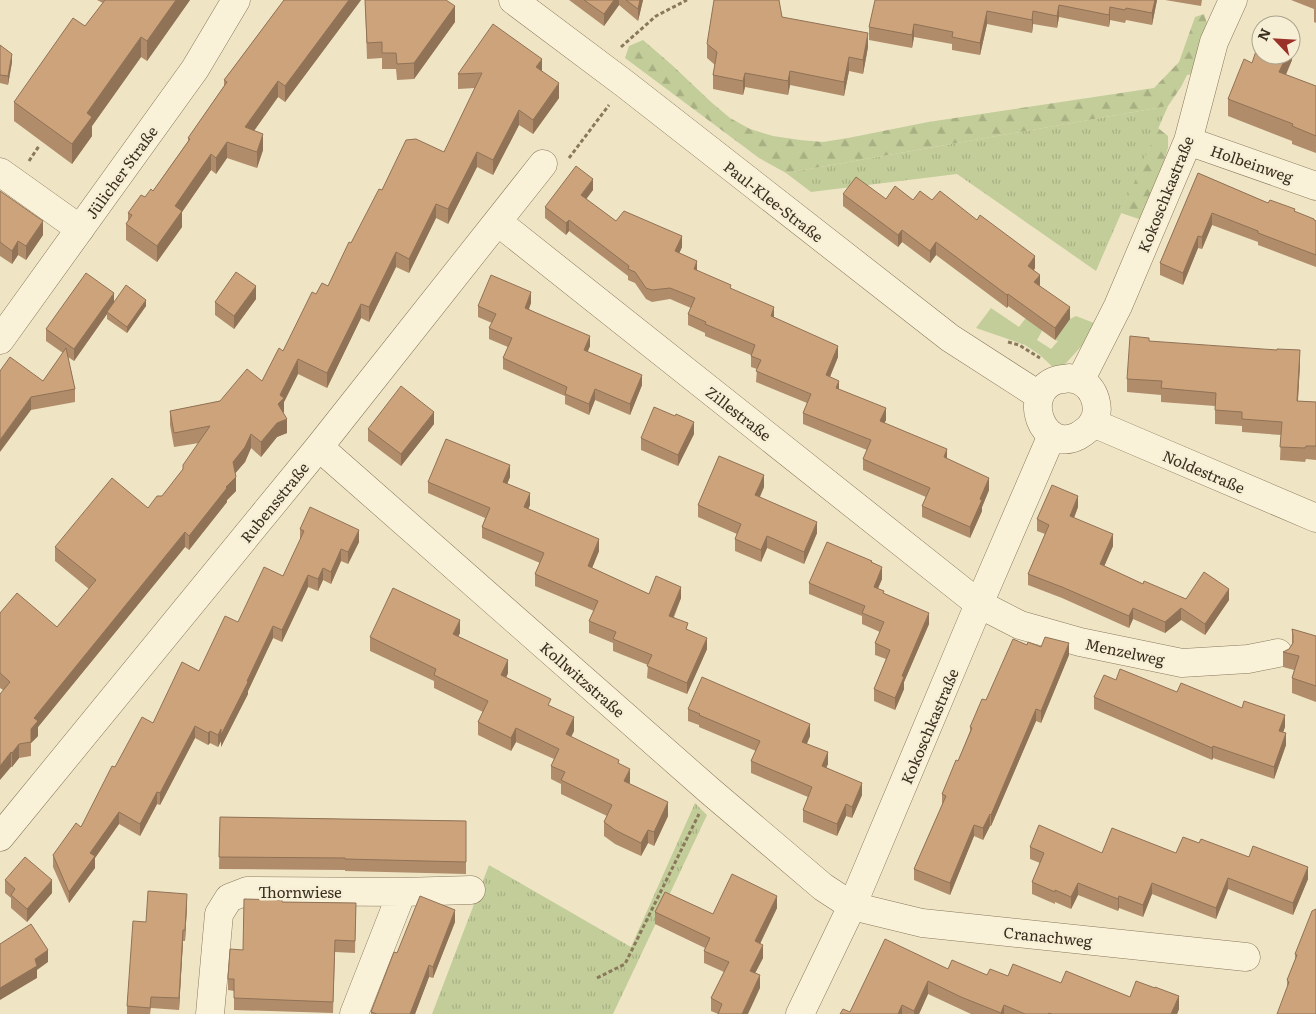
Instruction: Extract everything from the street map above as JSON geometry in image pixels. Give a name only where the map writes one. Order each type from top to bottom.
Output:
[{"type":"street","name":"Jülicher Straße","points":[[0,340],[195,69],[236,0]]},
{"type":"street","name":"Paul-Klee-Straße","points":[[512,0],[625,84],[950,338],[1040,396]]},
{"type":"street","name":"Kokoschkastraße","points":[[1080,381],[1118,306],[1188,141],[1214,42],[1233,0]]},
{"type":"street","name":"Holbeinweg","points":[[1188,141],[1316,186]]},
{"type":"street","name":"Rubensstraße","points":[[0,837],[319,447],[543,164]]},
{"type":"street","points":[[0,172],[80,229]]},
{"type":"street","name":"Zillestraße","points":[[498,222],[979,604]]},
{"type":"street","points":[[1069,378],[1080,381],[1090,389],[1097,403],[1093,423],[1085,432],[1072,438],[1062,439],[1052,435],[1042,426],[1039,418],[1037,408],[1040,396],[1046,386],[1056,380],[1069,378]]},
{"type":"street","name":"Noldestraße","points":[[1093,423],[1316,518]]},
{"type":"street","name":"Kokoschkastraße","points":[[800,1014],[852,906],[1052,435]]},
{"type":"street","name":"Kollwitzstraße","points":[[319,447],[710,791],[824,887],[852,906]]},
{"type":"street","name":"Menzelweg","points":[[979,604],[1020,625],[1080,642],[1182,663],[1248,659],[1278,653]]},
{"type":"street","name":"Thornwiese","points":[[210,1014],[219,914],[229,898],[247,891],[402,892],[471,890]]},
{"type":"street","points":[[354,1014],[402,892]]},
{"type":"street","name":"Cranachweg","points":[[852,906],[922,923],[1246,957]]},
{"type":"path","points":[[618,51],[656,16],[687,0]]},
{"type":"path","points":[[543,164],[562,168],[625,84]]},
{"type":"path","points":[[597,978],[625,964],[710,791]]},
{"type":"green space","points":[[1204,14],[1207,23],[1193,74],[1187,75],[1168,106],[786,173],[759,158],[625,58],[629,46],[643,40],[730,118],[750,129],[773,136],[823,142],[928,122],[1154,88],[1179,62],[1195,17]]},
{"type":"green space","points":[[1168,106],[1096,271],[957,174],[811,192],[786,173]]},
{"type":"green space","points":[[1158,128],[1168,136],[1168,148],[1145,221],[1121,213]]},
{"type":"green space","points":[[1043,295],[1042,331],[1037,340],[1051,349],[1058,341],[1055,340],[1070,319],[1076,316],[1094,323],[1087,340],[1058,372],[1040,355],[1025,345],[976,328],[991,308],[1019,327]]},
{"type":"green space","points":[[695,803],[707,815],[613,1014],[432,1014],[489,865],[631,947]]},
{"type":"building","points":[[105,0],[176,0],[147,41],[141,37],[87,113],[92,117],[72,144],[14,102],[73,18],[85,26]]},
{"type":"building","points":[[284,0],[349,0],[285,86],[278,81],[245,127],[263,134],[257,152],[227,142],[216,158],[211,154],[175,206],[182,211],[157,246],[126,224],[132,215],[128,213],[141,195],[145,197],[151,189],[153,191],[227,82],[224,80]]},
{"type":"building","points":[[365,0],[446,0],[455,6],[414,63],[397,64],[396,53],[382,53],[382,42],[367,43]]},
{"type":"building","points":[[584,0],[614,0],[604,14]]},
{"type":"building","points":[[626,0],[640,0],[638,9]]},
{"type":"building","points":[[714,0],[779,0],[782,17],[868,33],[863,60],[849,57],[844,82],[790,71],[788,81],[745,73],[743,81],[713,75],[717,52],[707,44]]},
{"type":"building","points":[[875,0],[1155,0],[1152,13],[1110,7],[1109,15],[1059,5],[1057,16],[1033,11],[1032,20],[987,11],[980,43],[952,37],[953,32],[914,24],[912,35],[869,27]]},
{"type":"building","points":[[493,24],[542,59],[536,67],[559,83],[533,120],[519,110],[493,160],[477,152],[448,209],[436,204],[409,259],[396,252],[369,307],[361,304],[327,373],[298,359],[280,395],[284,398],[278,404],[287,419],[277,423],[261,442],[251,434],[245,447],[233,462],[236,477],[226,487],[189,536],[185,532],[34,718],[38,721],[31,729],[31,742],[19,744],[0,766],[0,694],[10,682],[0,673],[0,613],[17,593],[57,627],[96,580],[55,547],[112,478],[148,508],[157,496],[162,496],[183,469],[183,465],[210,426],[174,433],[170,411],[220,401],[247,369],[262,381],[279,348],[283,351],[312,292],[316,294],[322,283],[328,286],[349,242],[351,243],[379,189],[382,190],[406,140],[416,139],[444,152],[482,73],[458,74]]},
{"type":"building","points":[[0,45],[12,54],[8,76],[0,75]]},
{"type":"building","points":[[1244,59],[1251,62],[1251,65],[1282,65],[1279,72],[1316,86],[1316,136],[1292,126],[1293,124],[1228,99]]},
{"type":"building","points":[[576,166],[593,179],[581,195],[616,221],[624,211],[682,236],[675,251],[697,261],[694,269],[731,285],[730,288],[774,307],[771,316],[838,346],[826,375],[839,381],[836,388],[886,408],[880,421],[947,449],[944,457],[989,478],[970,527],[922,506],[930,488],[863,459],[871,440],[803,413],[811,394],[756,371],[761,360],[751,356],[755,345],[705,324],[706,322],[688,314],[695,298],[670,288],[652,290],[646,288],[635,272],[628,269],[629,266],[569,220],[566,223],[545,207]]},
{"type":"building","points":[[1198,173],[1268,203],[1270,200],[1295,209],[1294,211],[1314,219],[1316,221],[1316,255],[1212,213],[1202,237],[1198,236],[1183,273],[1160,263]]},
{"type":"building","points":[[856,177],[886,199],[895,186],[913,200],[920,191],[932,200],[940,191],[977,220],[980,215],[1035,256],[1028,266],[1040,275],[1034,282],[1070,307],[1055,328],[936,242],[930,251],[902,230],[898,235],[843,194]]},
{"type":"building","points":[[0,191],[43,221],[26,246],[18,241],[12,251],[0,242]]},
{"type":"building","points":[[236,272],[256,286],[234,316],[215,302]]},
{"type":"building","points":[[86,273],[114,293],[74,349],[46,329]]},
{"type":"building","points":[[491,275],[531,292],[525,308],[590,336],[584,350],[642,375],[630,404],[595,389],[589,404],[565,394],[567,387],[503,358],[512,338],[489,328],[496,314],[478,306]]},
{"type":"building","points":[[126,285],[146,300],[127,327],[107,312]]},
{"type":"building","points":[[1130,336],[1149,338],[1149,341],[1300,350],[1297,401],[1316,402],[1316,446],[1306,446],[1305,448],[1280,447],[1282,422],[1242,419],[1242,412],[1215,410],[1216,393],[1161,388],[1162,381],[1127,379]]},
{"type":"building","points":[[66,348],[75,389],[31,397],[0,440],[0,371],[10,357],[43,381]]},
{"type":"building","points":[[401,386],[434,412],[401,454],[368,429]]},
{"type":"building","points":[[654,407],[694,422],[678,455],[641,438]]},
{"type":"building","points":[[446,439],[510,465],[503,482],[530,493],[524,507],[599,539],[588,566],[649,594],[656,576],[681,587],[669,616],[688,623],[686,629],[707,638],[687,683],[647,666],[652,655],[613,639],[616,632],[589,621],[598,601],[535,574],[544,553],[482,527],[490,508],[428,482]]},
{"type":"building","points":[[719,456],[764,475],[755,495],[817,522],[804,552],[767,536],[761,550],[735,539],[741,524],[698,505]]},
{"type":"building","points":[[1052,485],[1078,496],[1070,516],[1113,534],[1100,564],[1143,584],[1144,581],[1186,599],[1204,572],[1229,589],[1205,624],[1181,608],[1165,622],[1133,608],[1129,616],[1028,574],[1049,525],[1037,519]]},
{"type":"building","points":[[310,507],[359,530],[348,552],[341,549],[331,572],[323,568],[318,579],[308,575],[282,630],[273,626],[248,682],[221,735],[221,729],[218,735],[210,731],[208,733],[195,726],[160,793],[157,792],[140,824],[119,812],[90,853],[95,856],[69,892],[53,855],[76,823],[81,827],[112,766],[115,767],[142,717],[153,723],[182,662],[199,671],[225,616],[238,622],[264,567],[283,576],[304,531],[300,529]]},
{"type":"building","points":[[827,542],[882,567],[874,587],[884,591],[883,593],[929,613],[902,676],[904,677],[895,698],[874,689],[890,650],[875,643],[884,622],[862,613],[865,606],[809,583]]},
{"type":"building","points":[[393,588],[460,620],[453,634],[508,660],[501,675],[551,699],[548,705],[574,717],[566,734],[619,760],[618,763],[630,769],[624,781],[668,802],[654,832],[648,830],[641,843],[615,830],[604,822],[612,805],[561,780],[565,772],[551,766],[559,749],[516,728],[511,738],[478,722],[488,701],[434,675],[436,669],[370,637]]},
{"type":"building","points":[[1292,629],[1316,636],[1316,686],[1292,678],[1299,656],[1283,652],[1289,649],[1293,643]]},
{"type":"building","points":[[1045,637],[1069,643],[1041,711],[1036,709],[991,815],[983,828],[974,825],[950,883],[914,869],[946,796],[942,794],[972,728],[970,727],[982,699],[986,700],[1013,639],[1027,645],[1028,642],[1041,647]]},
{"type":"building","points":[[1120,669],[1177,692],[1181,683],[1242,708],[1244,701],[1285,715],[1279,731],[1286,733],[1274,767],[1213,746],[1212,748],[1094,697],[1104,675],[1116,680]]},
{"type":"building","points":[[702,677],[810,724],[802,742],[828,752],[822,766],[862,783],[852,807],[846,804],[837,824],[803,810],[812,787],[751,761],[760,741],[688,709]]},
{"type":"building","points":[[220,817],[466,821],[466,862],[345,858],[219,857]]},
{"type":"building","points":[[1039,825],[1102,853],[1112,828],[1176,853],[1183,837],[1199,843],[1201,839],[1249,857],[1253,846],[1308,867],[1293,903],[1228,878],[1216,908],[1152,883],[1143,905],[1119,896],[1118,899],[1078,883],[1071,897],[1032,882],[1044,853],[1030,847]]},
{"type":"building","points":[[25,857],[52,880],[27,909],[11,895],[15,889],[5,880]]},
{"type":"building","points":[[732,874],[777,896],[755,941],[763,945],[750,971],[760,975],[742,1014],[718,1014],[722,1004],[711,998],[729,962],[704,951],[710,938],[655,912],[665,892],[713,914]]},
{"type":"building","points":[[148,891],[187,894],[179,998],[151,997],[150,1008],[127,1006],[133,921],[146,922]]},
{"type":"building","points":[[420,896],[455,910],[433,967],[429,965],[410,1014],[377,1014],[371,1012],[394,952],[397,953]]},
{"type":"building","points":[[244,899],[282,900],[282,902],[356,903],[355,941],[335,940],[333,1002],[234,998],[234,979],[228,979],[230,949],[243,950]]},
{"type":"building","points":[[1316,909],[1316,1014],[1277,1014],[1289,982],[1287,980],[1297,955],[1295,954],[1312,911]]},
{"type":"building","points":[[31,924],[48,950],[35,959],[37,966],[0,988],[0,944]]},
{"type":"building","points":[[885,939],[948,969],[952,960],[987,975],[990,969],[1008,976],[1013,964],[1061,983],[1066,971],[1130,997],[1136,981],[1179,996],[1171,1014],[1025,1014],[1004,1005],[1001,1013],[928,981],[914,1011],[902,1005],[898,1014],[840,1014],[843,1009],[850,1012]]}]
